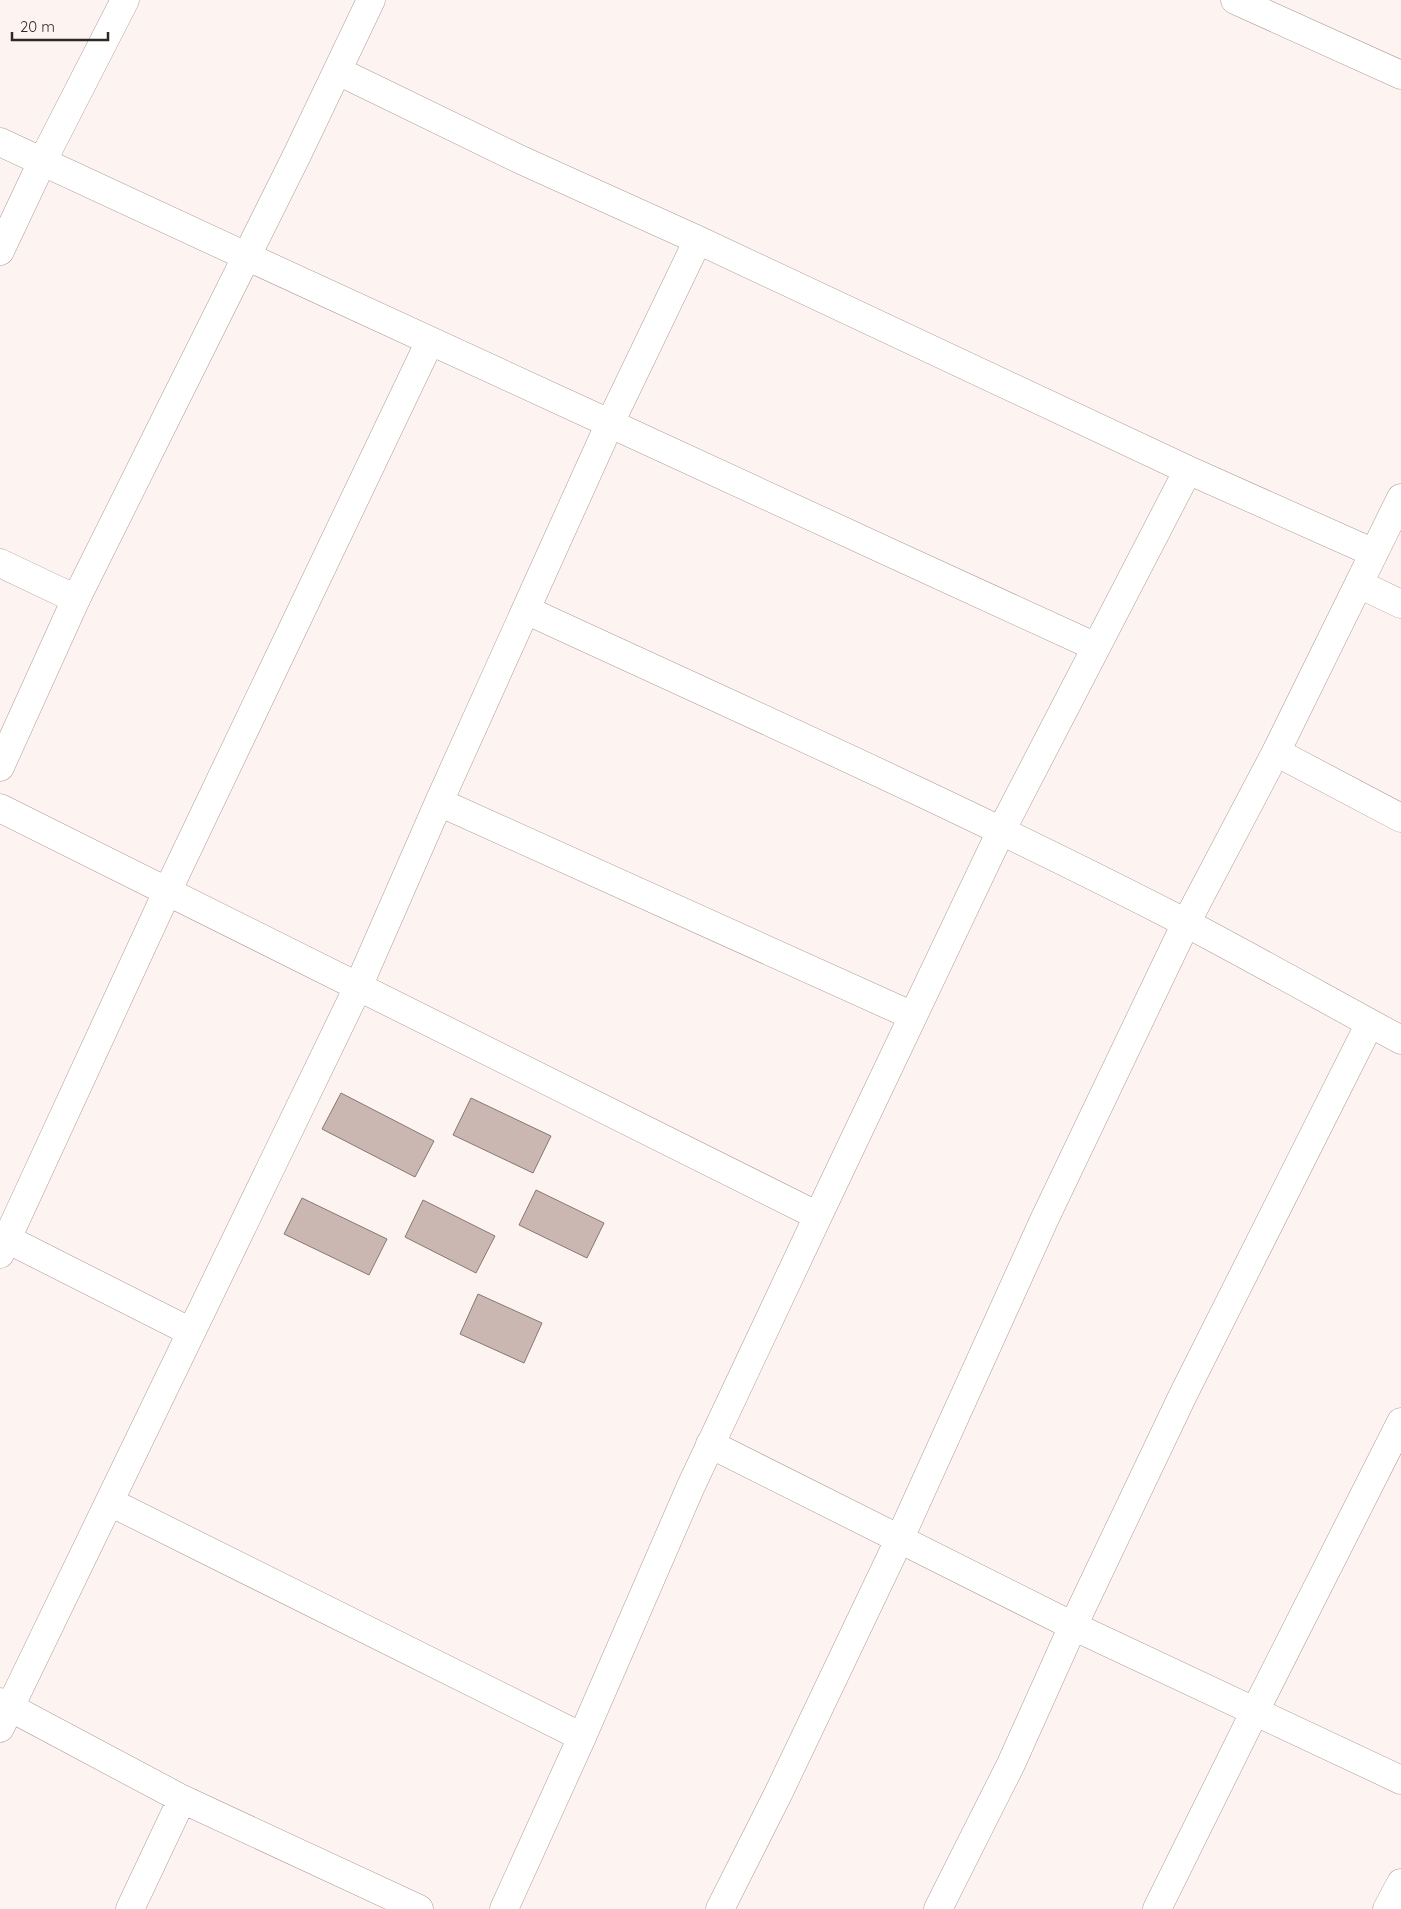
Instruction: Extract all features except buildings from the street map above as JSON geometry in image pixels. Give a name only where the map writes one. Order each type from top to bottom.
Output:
[{"type":"street","points":[[0,251],[42,162],[125,0]]},
{"type":"street","points":[[0,767],[76,599],[246,258],[371,0]]},
{"type":"street","points":[[1236,0],[1401,75]]},
{"type":"street","points":[[338,71],[519,159],[698,240],[1188,470],[1374,553]]},
{"type":"street","points":[[0,142],[246,258],[1096,647]]},
{"type":"street","points":[[418,1909],[182,1799],[3,1712],[110,1502],[358,987],[439,802],[610,423],[698,240]]},
{"type":"street","points":[[191,1332],[4,1246],[167,892],[430,341]]},
{"type":"street","points":[[504,1909],[582,1737],[710,1444],[913,1016],[1001,831],[1188,470]]},
{"type":"street","points":[[720,1909],[778,1794],[900,1538],[1045,1218],[1186,923],[1276,752],[1401,498]]},
{"type":"street","points":[[0,563],[76,599]]},
{"type":"street","points":[[1359,584],[1401,604]]},
{"type":"street","points":[[526,610],[865,766],[1001,831],[1186,923],[1401,1040]]},
{"type":"street","points":[[1276,752],[1401,818]]},
{"type":"street","points":[[439,802],[913,1016]]},
{"type":"street","points":[[0,808],[818,1216]]},
{"type":"street","points":[[939,1908],[1011,1764],[1073,1626],[1183,1395],[1370,1023]]},
{"type":"street","points":[[1157,1909],[1254,1711],[1401,1422]]},
{"type":"street","points":[[710,1444],[1073,1626],[1401,1780]]},
{"type":"street","points":[[110,1502],[582,1737]]},
{"type":"street","points":[[130,1909],[182,1799]]}]
